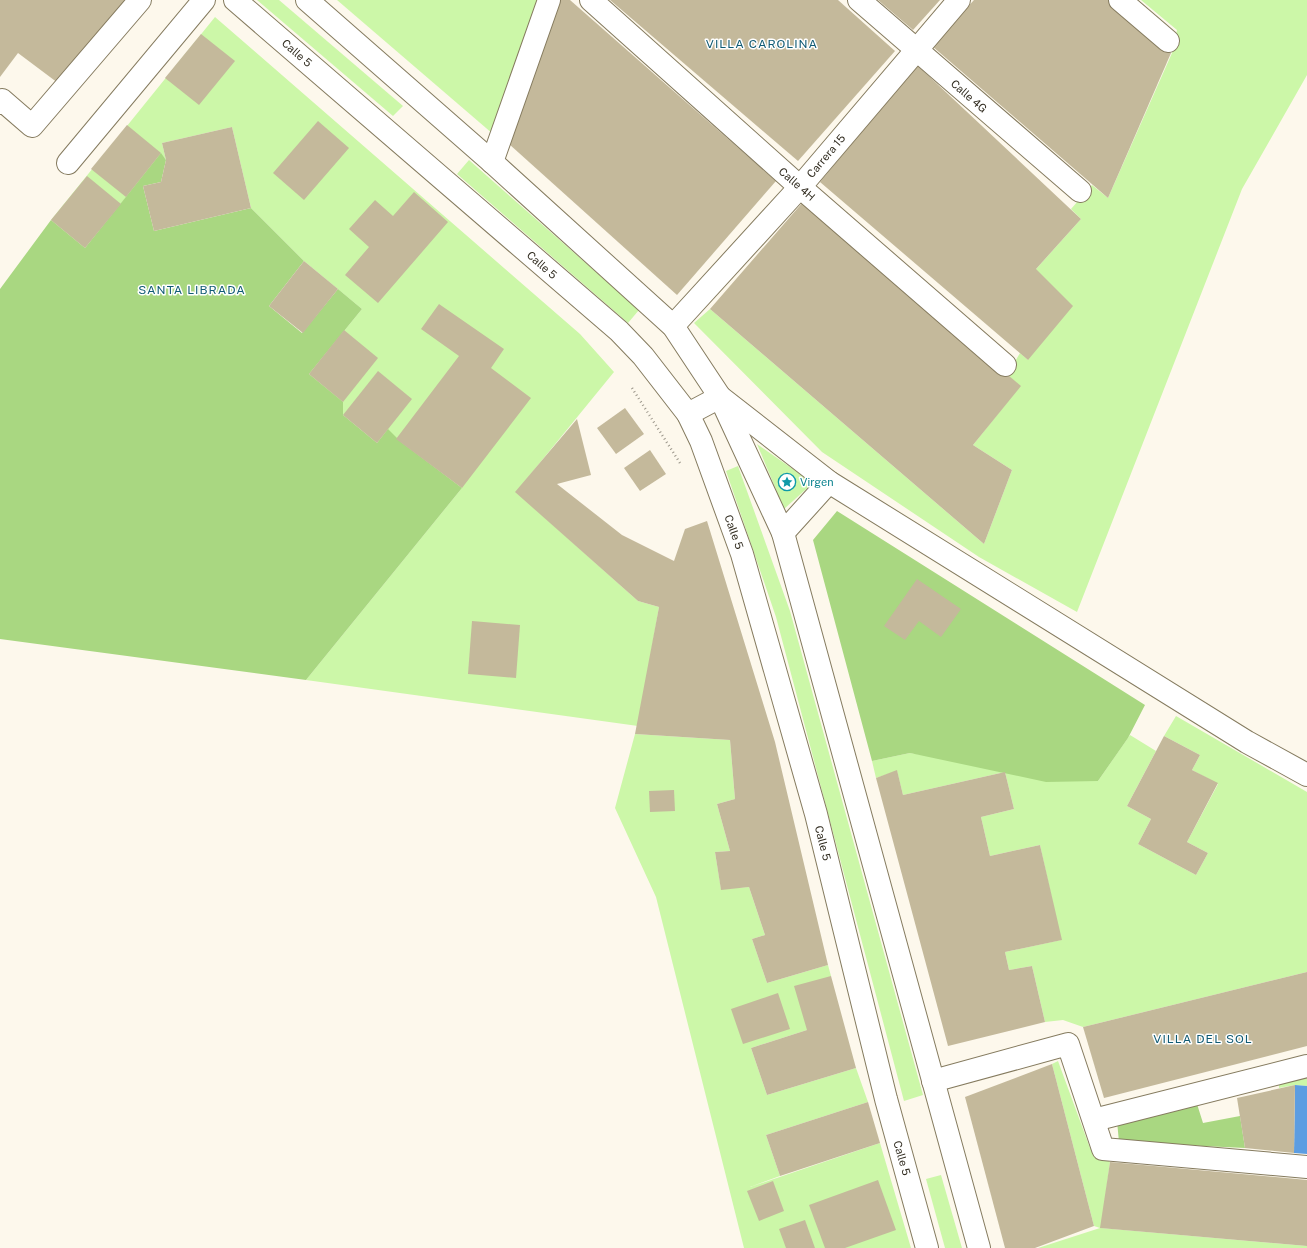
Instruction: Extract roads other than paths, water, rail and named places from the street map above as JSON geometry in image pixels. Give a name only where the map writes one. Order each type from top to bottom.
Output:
[{"type":"street","points":[[0,103],[2,100],[32,126],[140,0]]},
{"type":"street","name":"Calle 5","points":[[235,0],[619,331],[642,356],[688,414],[701,441],[744,561],[816,814],[886,1099],[927,1248]]},
{"type":"street","points":[[307,0],[492,162],[673,326],[720,397],[783,533],[979,1248]]},
{"type":"street","points":[[492,162],[549,0]]},
{"type":"street","name":"Calle 4H","points":[[591,0],[800,187],[1005,365]]},
{"type":"street","name":"Calle 4G","points":[[859,0],[1080,192]]},
{"type":"street","name":"Carrera 15","points":[[673,326],[800,187],[959,0]]},
{"type":"street","points":[[1120,0],[1168,41]]},
{"type":"street","points":[[68,163],[200,1]]},
{"type":"street","points":[[688,414],[720,397]]},
{"type":"street","points":[[720,397],[829,482],[1247,742],[1307,775]]},
{"type":"street","points":[[783,533],[829,482]]},
{"type":"street","points":[[933,1081],[1068,1044],[1103,1149],[1307,1167]]},
{"type":"street","points":[[1094,1120],[1307,1066]]},
{"type":"water","points":[[1295,1085],[1307,1086],[1307,1154],[1294,1153]]},
{"type":"place","name":"Virgen","points":[[787,482]]},
{"type":"district","name":"VILLA CAROLINA","points":[[762,44]]},
{"type":"district","name":"SANTA LIBRADA","points":[[192,290]]},
{"type":"district","name":"VILLA DEL SOL","points":[[1203,1039]]}]
